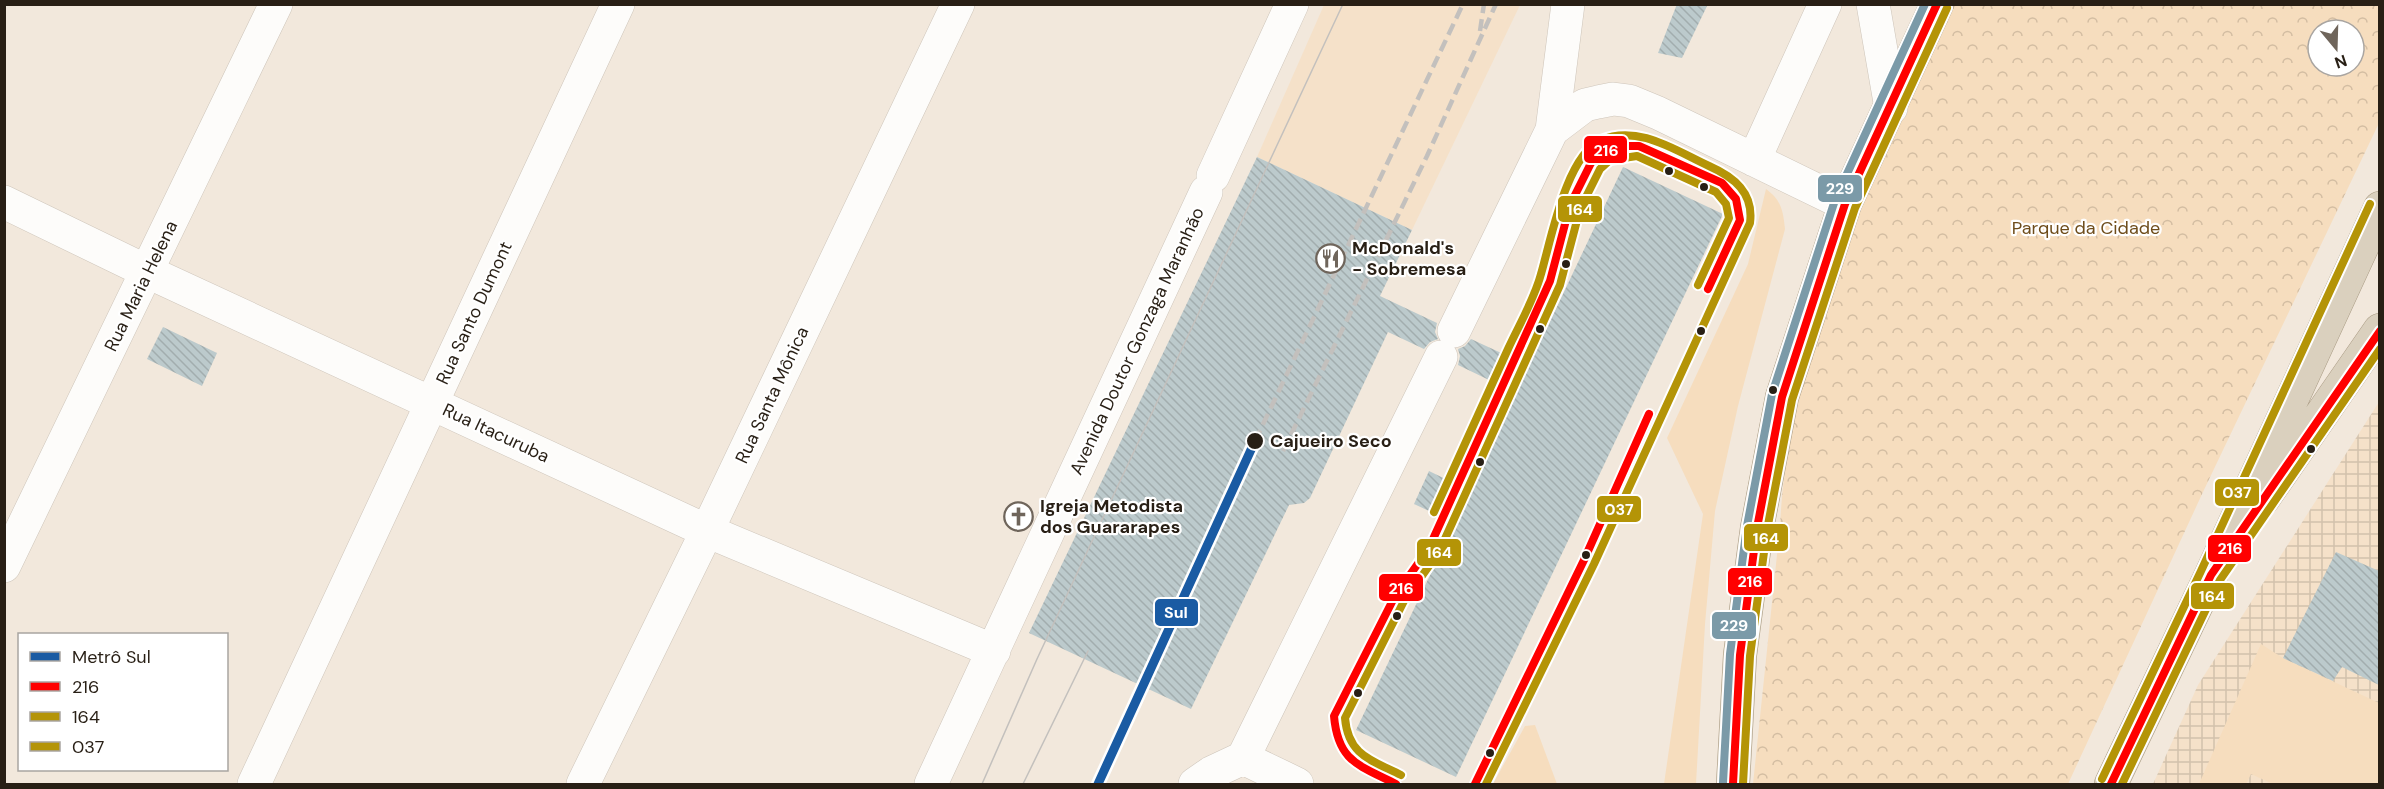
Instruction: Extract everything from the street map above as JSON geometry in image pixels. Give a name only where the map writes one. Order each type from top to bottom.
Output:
[{"type":"highway","points":[[1733,784],[1740,655],[1757,528],[1782,397],[1845,204],[1937,4]]},
{"type":"highway","points":[[2111,784],[2211,575],[2379,208]]},
{"type":"highway","points":[[2211,575],[2379,330]]},
{"type":"street","name":"Rua Maria Helena","points":[[4,566],[276,4]]},
{"type":"street","name":"Rua Santo Dumont","points":[[254,784],[618,4]]},
{"type":"street","name":"Rua Santa Mônica","points":[[583,784],[707,531],[958,4]]},
{"type":"street","name":"Avenida Doutor Gonzaga Maranhão","points":[[931,784],[1292,4]]},
{"type":"street","points":[[1195,784],[1211,773],[1243,758],[1552,130],[1568,4]]},
{"type":"street","points":[[1754,160],[1825,4]]},
{"type":"street","points":[[1873,4],[1891,108]]},
{"type":"street","points":[[1552,130],[1585,105],[1613,99],[1629,101],[1845,204]]},
{"type":"street","name":"Rua Itacuruba","points":[[4,202],[148,272],[707,531],[994,651]]},
{"type":"street","points":[[1243,758],[1297,784]]},
{"type":"shaded area","points":[[1324,5],[1520,5],[1412,230],[1257,157]]},
{"type":"shaded area","points":[[2379,402],[2379,784],[2153,784],[2198,685]]},
{"type":"green space","name":"Parque da Cidade","points":[[1948,5],[2379,5],[2379,123],[2203,492],[2068,784],[1753,784],[1787,457],[1800,390],[1818,324],[1866,194]]},
{"type":"green space","points":[[1766,189],[1775,197],[1780,206],[1785,229],[1738,406],[1715,511],[1705,624],[1696,784],[1664,784],[1703,514],[1667,438],[1748,264]]},
{"type":"green space","points":[[2261,644],[2283,658],[2379,703],[2379,784],[2273,784],[2251,774],[2246,784],[2199,784]]},
{"type":"green space","points":[[1535,725],[1557,784],[1493,784],[1525,726]]},
{"type":"building","points":[[1677,4],[1708,4],[1682,58],[1658,53]]},
{"type":"building","points":[[1257,157],[1412,230],[1380,296],[1437,323],[1435,332],[1438,339],[1430,342],[1424,349],[1388,332],[1310,498],[1304,503],[1289,505],[1191,709],[1029,633]]},
{"type":"building","points":[[1623,167],[1723,214],[1456,777],[1356,730],[1455,523],[1414,504],[1429,471],[1470,491],[1516,393],[1458,365],[1460,356],[1458,349],[1465,346],[1471,339],[1529,366]]},
{"type":"building","points":[[163,327],[217,353],[202,386],[147,359]]},
{"type":"building","points":[[2336,552],[2379,571],[2379,685],[2342,667],[2333,681],[2283,658]]},
{"type":"tram line","points":[[982,784],[1037,659],[1343,4]]},
{"type":"tram line","points":[[1023,784],[1088,651]]},
{"type":"railway","points":[[1255,441],[1463,4]]},
{"type":"railway","points":[[1480,31],[1484,4]]},
{"type":"railway","points":[[1283,451],[1427,156],[1496,4]]},
{"type":"metro line","name":"Sul","points":[[1098,784],[1255,441]]},
{"type":"transit line","name":"229","points":[[1723,783],[1730,654],[1747,526],[1772,394],[1835,200],[1925,4]]},
{"type":"transit line","name":"216","points":[[1733,784],[1740,655],[1757,528],[1782,397],[1845,204],[1937,4]]},
{"type":"transit line","name":"164","points":[[1743,784],[1750,656],[1767,530],[1792,400],[1855,208],[1947,8]]},
{"type":"transit line","name":"037","points":[[1434,512],[1538,284],[1569,180],[1589,149],[1601,140],[1615,136],[1643,137],[1718,170],[1734,181],[1749,203],[1750,223],[1594,564],[1486,784]]},
{"type":"transit line","name":"216","points":[[1396,784],[1361,766],[1346,753],[1336,731],[1334,716],[1395,596],[1429,548],[1550,281],[1570,205],[1591,163],[1605,150],[1621,146],[1639,146],[1722,183],[1736,199],[1740,220],[1708,289]]},
{"type":"transit line","name":"164","points":[[1401,775],[1371,760],[1356,748],[1347,730],[1345,718],[1404,601],[1439,552],[1560,285],[1580,209],[1600,169],[1610,160],[1637,156],[1716,192],[1726,204],[1729,218],[1698,285]]},
{"type":"transit line","name":"037","points":[[2102,779],[2201,571],[2370,204]]},
{"type":"transit line","name":"216","points":[[2111,784],[2211,575],[2380,331]]},
{"type":"transit line","name":"164","points":[[2122,784],[2220,580],[2380,349]]},
{"type":"transit line","name":"216","points":[[1475,784],[1584,560],[1649,414]]},
{"type":"place","name":"McDonald's - Sobremesa","points":[[1331,258]]},
{"type":"place","name":"Cajueiro Seco","points":[[1255,441]]},
{"type":"place","name":"Igreja Metodista dos Guararapes","points":[[1019,516]]}]
